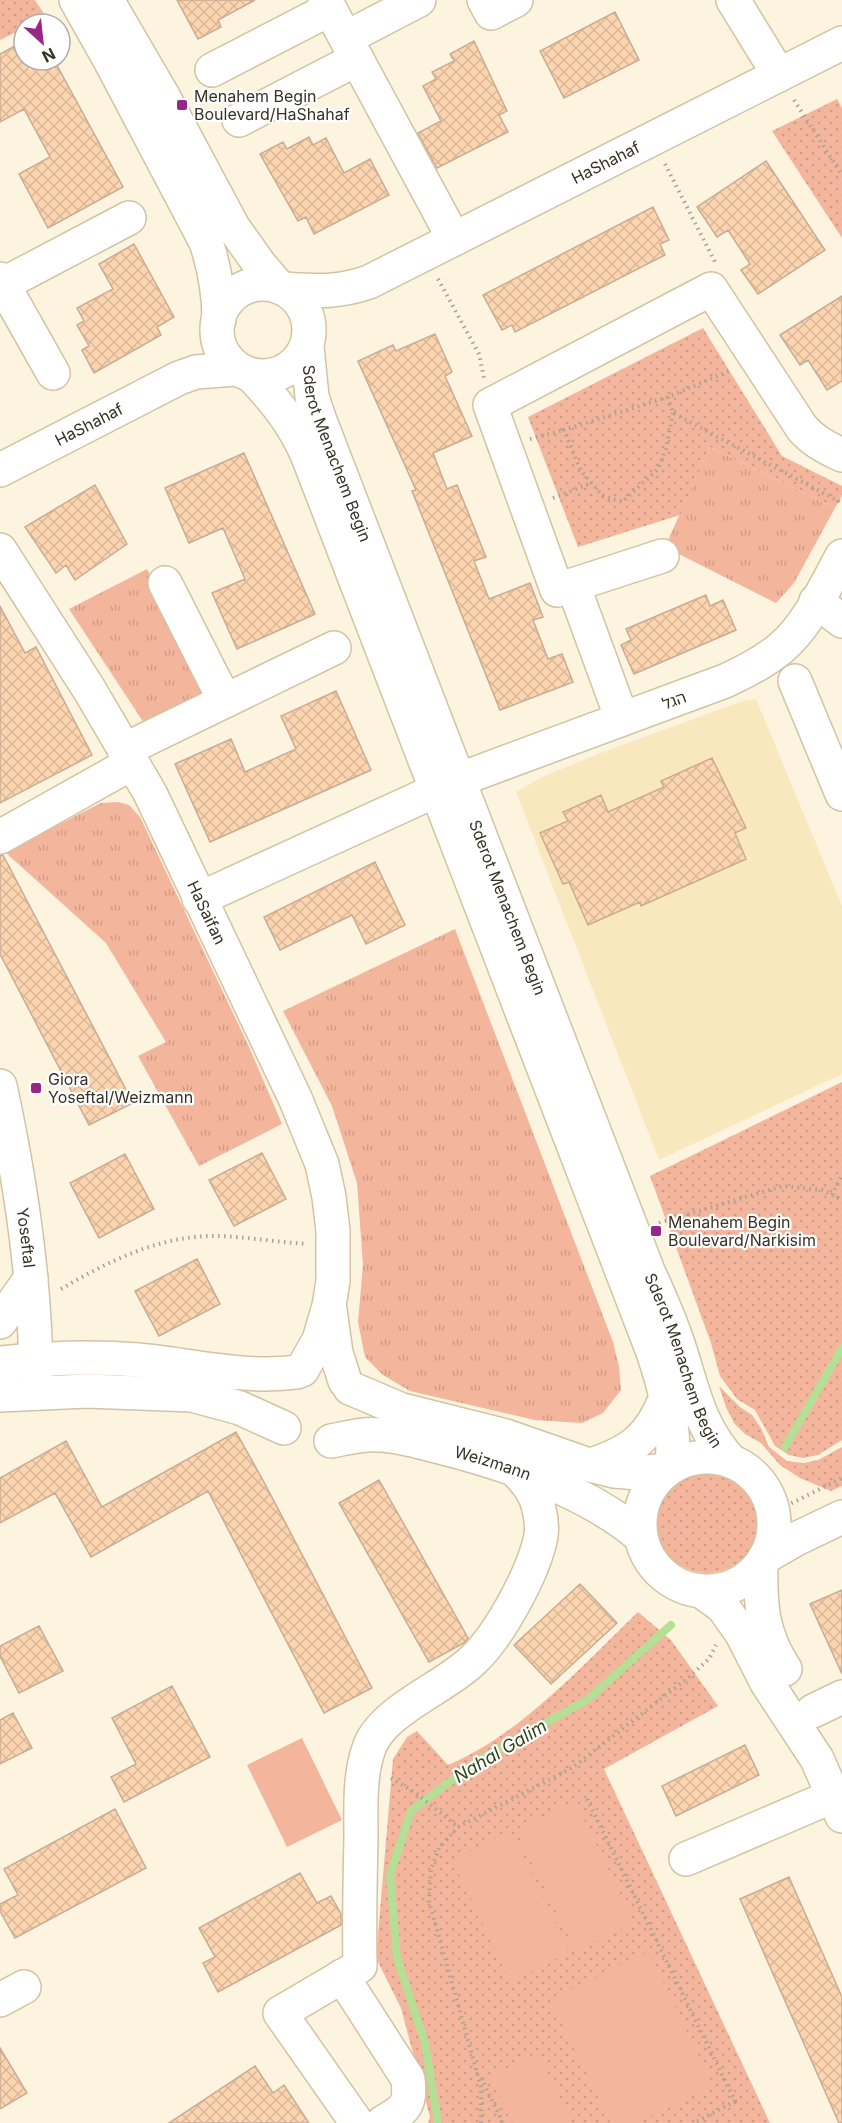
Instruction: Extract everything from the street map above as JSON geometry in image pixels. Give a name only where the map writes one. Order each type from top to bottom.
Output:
[{"type":"street","points":[[76,0],[206,242],[215,271],[219,298],[218,328],[218,343],[225,357],[243,372],[267,377],[282,373],[296,364],[308,343],[310,323],[297,297],[271,284],[256,284],[242,289],[230,298],[221,311],[218,328]]},
{"type":"street","points":[[107,0],[173,114],[233,227],[260,265],[282,288]]},
{"type":"street","points":[[239,120],[351,49],[419,0]]},
{"type":"street","points":[[484,0],[491,13],[516,0]]},
{"type":"street","points":[[733,0],[779,75]]},
{"type":"street","points":[[212,70],[328,4],[454,239]]},
{"type":"street","name":"HaShahaf","points":[[282,288],[316,291],[345,290],[369,282],[842,43]]},
{"type":"street","points":[[53,373],[1,283],[129,218]]},
{"type":"street","name":"HaShahaf","points":[[308,343],[325,319],[369,282]]},
{"type":"street","points":[[662,556],[557,590],[490,405],[711,289],[809,436],[826,448],[842,455]]},
{"type":"street","name":"HaShahaf","points":[[179,378],[218,328]]},
{"type":"street","name":"Sderot Menachem Begin","points":[[308,343],[312,397],[318,418],[653,1352],[666,1397],[674,1455],[670,1468]]},
{"type":"street","name":"HaShahaf","points":[[0,470],[179,378],[196,372],[243,372]]},
{"type":"street","name":"Sderot Menachem Begin","points":[[243,372],[274,399],[288,417],[307,454],[633,1230],[678,1344],[703,1421],[714,1442],[731,1461]]},
{"type":"street","name":"HaSaifan","points":[[0,550],[89,689],[150,793],[309,1131],[322,1164],[329,1197],[334,1247],[329,1306],[319,1340],[300,1371]]},
{"type":"street","name":"הגל","points":[[199,899],[448,785],[725,681],[755,667],[782,647],[804,621],[842,556]]},
{"type":"street","points":[[165,583],[225,700]]},
{"type":"street","points":[[573,585],[622,719]]},
{"type":"street","points":[[816,601],[842,621]]},
{"type":"street","points":[[0,837],[128,756],[225,700],[334,648]]},
{"type":"street","points":[[795,681],[842,794]]},
{"type":"street","name":"Yoseftal","points":[[0,1086],[16,1159],[32,1291],[36,1393]]},
{"type":"street","points":[[0,1322],[32,1291]]},
{"type":"street","name":"HaSaifan","points":[[329,1306],[336,1353],[347,1385]]},
{"type":"street","points":[[0,1363],[87,1358],[138,1360],[230,1374],[254,1375],[321,1368],[333,1371],[347,1385],[354,1400],[349,1424],[342,1434],[331,1441],[318,1444],[305,1443],[293,1437],[284,1428],[278,1416],[280,1390],[288,1379],[300,1371]]},
{"type":"street","name":"Weizmann","points":[[347,1385],[402,1410],[506,1436],[591,1465],[622,1472],[639,1473],[670,1468]]},
{"type":"street","points":[[0,1395],[87,1391],[192,1395],[240,1408],[284,1428]]},
{"type":"street","points":[[591,1465],[627,1451],[642,1440],[660,1413],[666,1397]]},
{"type":"street","name":"Weizmann","points":[[331,1441],[378,1434],[463,1453],[516,1471],[586,1500],[615,1516],[640,1536]]},
{"type":"street","points":[[842,1512],[817,1514],[779,1503],[743,1466],[723,1458],[700,1456],[679,1462],[660,1474],[646,1492],[640,1514],[640,1536],[647,1557],[661,1574],[680,1586],[701,1591],[724,1589],[744,1580],[763,1561],[798,1538],[842,1517]]},
{"type":"street","points":[[382,2123],[402,2111],[410,2098],[408,2079],[351,1971],[362,1786],[368,1750],[376,1732],[388,1720],[451,1679],[473,1660],[490,1640],[526,1579],[541,1534],[540,1510],[536,1496],[528,1483],[516,1471]]},
{"type":"street","points":[[541,1534],[568,1509],[586,1500]]},
{"type":"street","points":[[779,1503],[771,1545],[763,1561],[761,1609],[765,1628],[781,1663],[828,1704],[842,1762]]},
{"type":"street","points":[[686,1859],[838,1806],[817,1759],[767,1683],[742,1634],[723,1607],[701,1591]]},
{"type":"street","points":[[351,1971],[280,2013],[357,2123]]},
{"type":"path","points":[[779,75],[842,175]]},
{"type":"path","points":[[652,139],[715,261],[711,289]]},
{"type":"path","points":[[425,254],[479,354],[490,405]]},
{"type":"path","points":[[668,397],[673,413],[666,449],[658,469],[622,502],[603,496],[581,471],[564,430],[668,397],[757,359]]},
{"type":"path","points":[[673,413],[842,503]]},
{"type":"path","points":[[528,508],[591,483]]},
{"type":"path","points":[[832,1195],[842,1175]]},
{"type":"path","points":[[633,1230],[783,1186],[822,1190],[842,1200]]},
{"type":"path","points":[[32,1291],[145,1247],[185,1239],[217,1236],[334,1247]]},
{"type":"path","points":[[779,1503],[842,1478]]},
{"type":"path","points":[[481,2123],[481,2087],[429,1901],[430,1869],[439,1848],[458,1827],[572,1768],[689,1677],[709,1659],[731,1618]]},
{"type":"path","points":[[417,1794],[458,1827]]},
{"type":"path","points":[[587,1799],[735,2101],[694,2123]]},
{"type":"path","points":[[475,2066],[503,2123]]},
{"type":"shaded area","points":[[756,699],[842,906],[842,1074],[659,1160],[516,792],[542,777],[603,752],[743,701]]},
{"type":"green space","points":[[0,0],[35,0],[43,12],[12,12],[12,34],[0,40]]},
{"type":"green space","points":[[837,99],[842,108],[842,238],[772,131]]},
{"type":"green space","points":[[703,328],[782,456],[842,486],[842,495],[835,508],[710,447],[680,515],[578,547],[528,417]]},
{"type":"green space","points":[[710,447],[835,508],[794,583],[776,603],[665,547]]},
{"type":"green space","points":[[147,569],[210,692],[144,723],[69,609]]},
{"type":"green space","points":[[118,802],[129,805],[140,817],[250,1049],[282,1124],[199,1166],[138,1056],[166,1042],[106,943],[5,852],[101,803]]},
{"type":"green space","points":[[455,929],[613,1342],[619,1367],[621,1390],[603,1413],[582,1423],[535,1420],[410,1391],[383,1375],[365,1357],[358,1322],[363,1265],[357,1183],[332,1106],[283,1011]]},
{"type":"green space","points":[[842,1082],[842,1440],[818,1455],[803,1458],[789,1455],[775,1446],[755,1410],[737,1399],[720,1376],[711,1343],[650,1176]]},
{"type":"green space","points":[[719,1386],[740,1407],[752,1415],[761,1428],[769,1447],[787,1461],[804,1463],[818,1460],[842,1447],[842,1486],[831,1491],[800,1478],[780,1465],[761,1443],[745,1434],[734,1423]]},
{"type":"green space","points":[[707,1471],[727,1475],[743,1486],[754,1502],[758,1522],[754,1542],[743,1558],[727,1569],[707,1573],[687,1569],[671,1558],[660,1542],[656,1522],[660,1502],[671,1486],[687,1475]]},
{"type":"green space","points":[[638,1612],[671,1640],[718,1706],[604,1769],[770,2123],[428,2123],[430,2117],[401,2008],[376,1958],[393,1759],[407,1737],[417,1731],[448,1765],[475,1752],[500,1736],[549,1697]]},
{"type":"green space","points":[[302,1738],[342,1820],[287,1847],[247,1765]]},
{"type":"green space","points":[[575,1801],[634,1923],[576,1952],[516,1830]]},
{"type":"green space","points":[[510,1831],[570,1952],[511,1981],[452,1860]]},
{"type":"green space","points":[[648,1951],[713,2085],[636,2123],[611,2123],[550,2000]]},
{"type":"green space","points":[[538,2053],[572,2123],[513,2123],[491,2077]]},
{"type":"building","points":[[177,0],[255,0],[218,20],[221,27],[198,39]]},
{"type":"building","points":[[615,12],[639,60],[564,98],[540,51]]},
{"type":"building","points":[[474,41],[507,111],[499,115],[508,132],[437,168],[418,133],[441,121],[423,86],[436,79],[432,72],[454,61],[450,54]]},
{"type":"building","points":[[12,48],[12,72],[61,72],[123,187],[48,228],[19,174],[50,157],[24,109],[0,122],[0,54]]},
{"type":"building","points":[[309,137],[313,145],[326,138],[344,173],[370,159],[389,195],[314,234],[306,217],[298,221],[260,154],[283,142],[287,149]]},
{"type":"building","points":[[766,161],[825,250],[758,294],[741,270],[750,264],[728,230],[717,237],[697,207]]},
{"type":"building","points":[[653,207],[669,240],[660,244],[665,255],[515,332],[512,325],[502,330],[483,295]]},
{"type":"building","points":[[134,244],[174,317],[157,327],[161,335],[94,373],[82,350],[89,346],[77,325],[84,321],[77,308],[113,289],[99,264]]},
{"type":"building","points":[[842,296],[842,381],[827,390],[808,360],[800,365],[780,335]]},
{"type":"building","points":[[435,334],[452,372],[445,376],[472,436],[433,453],[447,489],[457,485],[486,557],[474,561],[489,599],[530,583],[543,617],[533,620],[548,659],[562,654],[573,682],[500,710],[412,491],[416,490],[358,361],[393,345],[396,351]]},
{"type":"building","points":[[244,453],[315,614],[237,649],[212,593],[245,579],[223,528],[189,543],[165,488]]},
{"type":"building","points":[[95,485],[127,544],[75,580],[66,565],[56,573],[25,527]]},
{"type":"building","points":[[706,595],[710,606],[723,600],[736,630],[634,674],[621,645],[631,640],[626,629]]},
{"type":"building","points":[[0,606],[25,653],[36,647],[92,755],[0,803]]},
{"type":"building","points":[[336,691],[371,770],[210,842],[175,764],[231,739],[245,772],[296,749],[281,716]]},
{"type":"building","points":[[712,758],[746,828],[735,833],[746,859],[641,906],[640,902],[588,925],[569,882],[563,884],[540,833],[568,821],[563,812],[601,795],[608,812],[664,787],[661,781]]},
{"type":"building","points":[[3,855],[133,1103],[89,1125],[0,954],[0,856]]},
{"type":"building","points":[[375,862],[405,925],[366,944],[352,915],[280,950],[264,917]]},
{"type":"building","points":[[262,1153],[286,1199],[234,1226],[209,1180]]},
{"type":"building","points":[[125,1154],[154,1209],[99,1238],[70,1183]]},
{"type":"building","points":[[197,1259],[220,1304],[159,1336],[135,1291]]},
{"type":"building","points":[[236,1432],[372,1688],[324,1713],[208,1491],[91,1557],[55,1493],[0,1523],[0,1478],[66,1441],[102,1507]]},
{"type":"building","points":[[379,1480],[468,1638],[464,1643],[429,1662],[339,1503]]},
{"type":"building","points":[[580,1584],[617,1623],[551,1684],[514,1645]]},
{"type":"building","points":[[842,1590],[842,1674],[810,1604]]},
{"type":"building","points":[[39,1626],[63,1671],[19,1693],[0,1656],[0,1646]]},
{"type":"building","points":[[172,1686],[210,1757],[124,1802],[111,1777],[136,1764],[112,1718]]},
{"type":"building","points":[[13,1713],[32,1748],[0,1764],[0,1720]]},
{"type":"building","points":[[745,1745],[759,1775],[676,1816],[662,1786]]},
{"type":"building","points":[[115,1809],[146,1868],[15,1938],[0,1911],[0,1904],[18,1895],[4,1869]]},
{"type":"building","points":[[300,1873],[317,1903],[331,1896],[341,1914],[341,1925],[218,1992],[203,1963],[215,1957],[199,1928]]},
{"type":"building","points":[[789,1877],[842,1997],[842,2123],[839,2123],[740,1899]]},
{"type":"building","points":[[0,2048],[27,2093],[0,2109]]},
{"type":"building","points":[[255,2066],[273,2093],[284,2085],[309,2123],[169,2123]]},
{"type":"waterway","name":"Nahal Galim","points":[[785,1447],[842,1348]]},
{"type":"waterway","name":"Nahal Galim","points":[[438,2123],[425,2043],[397,1958],[390,1875],[411,1811],[480,1759],[587,1700],[671,1625]]},
{"type":"place","name":"Menahem Begin Boulevard/HaShahaf","points":[[182,105]]},
{"type":"place","name":"Giora Yoseftal/Weizmann","points":[[36,1088]]},
{"type":"place","name":"Menahem Begin Boulevard/Narkisim","points":[[656,1231]]}]
